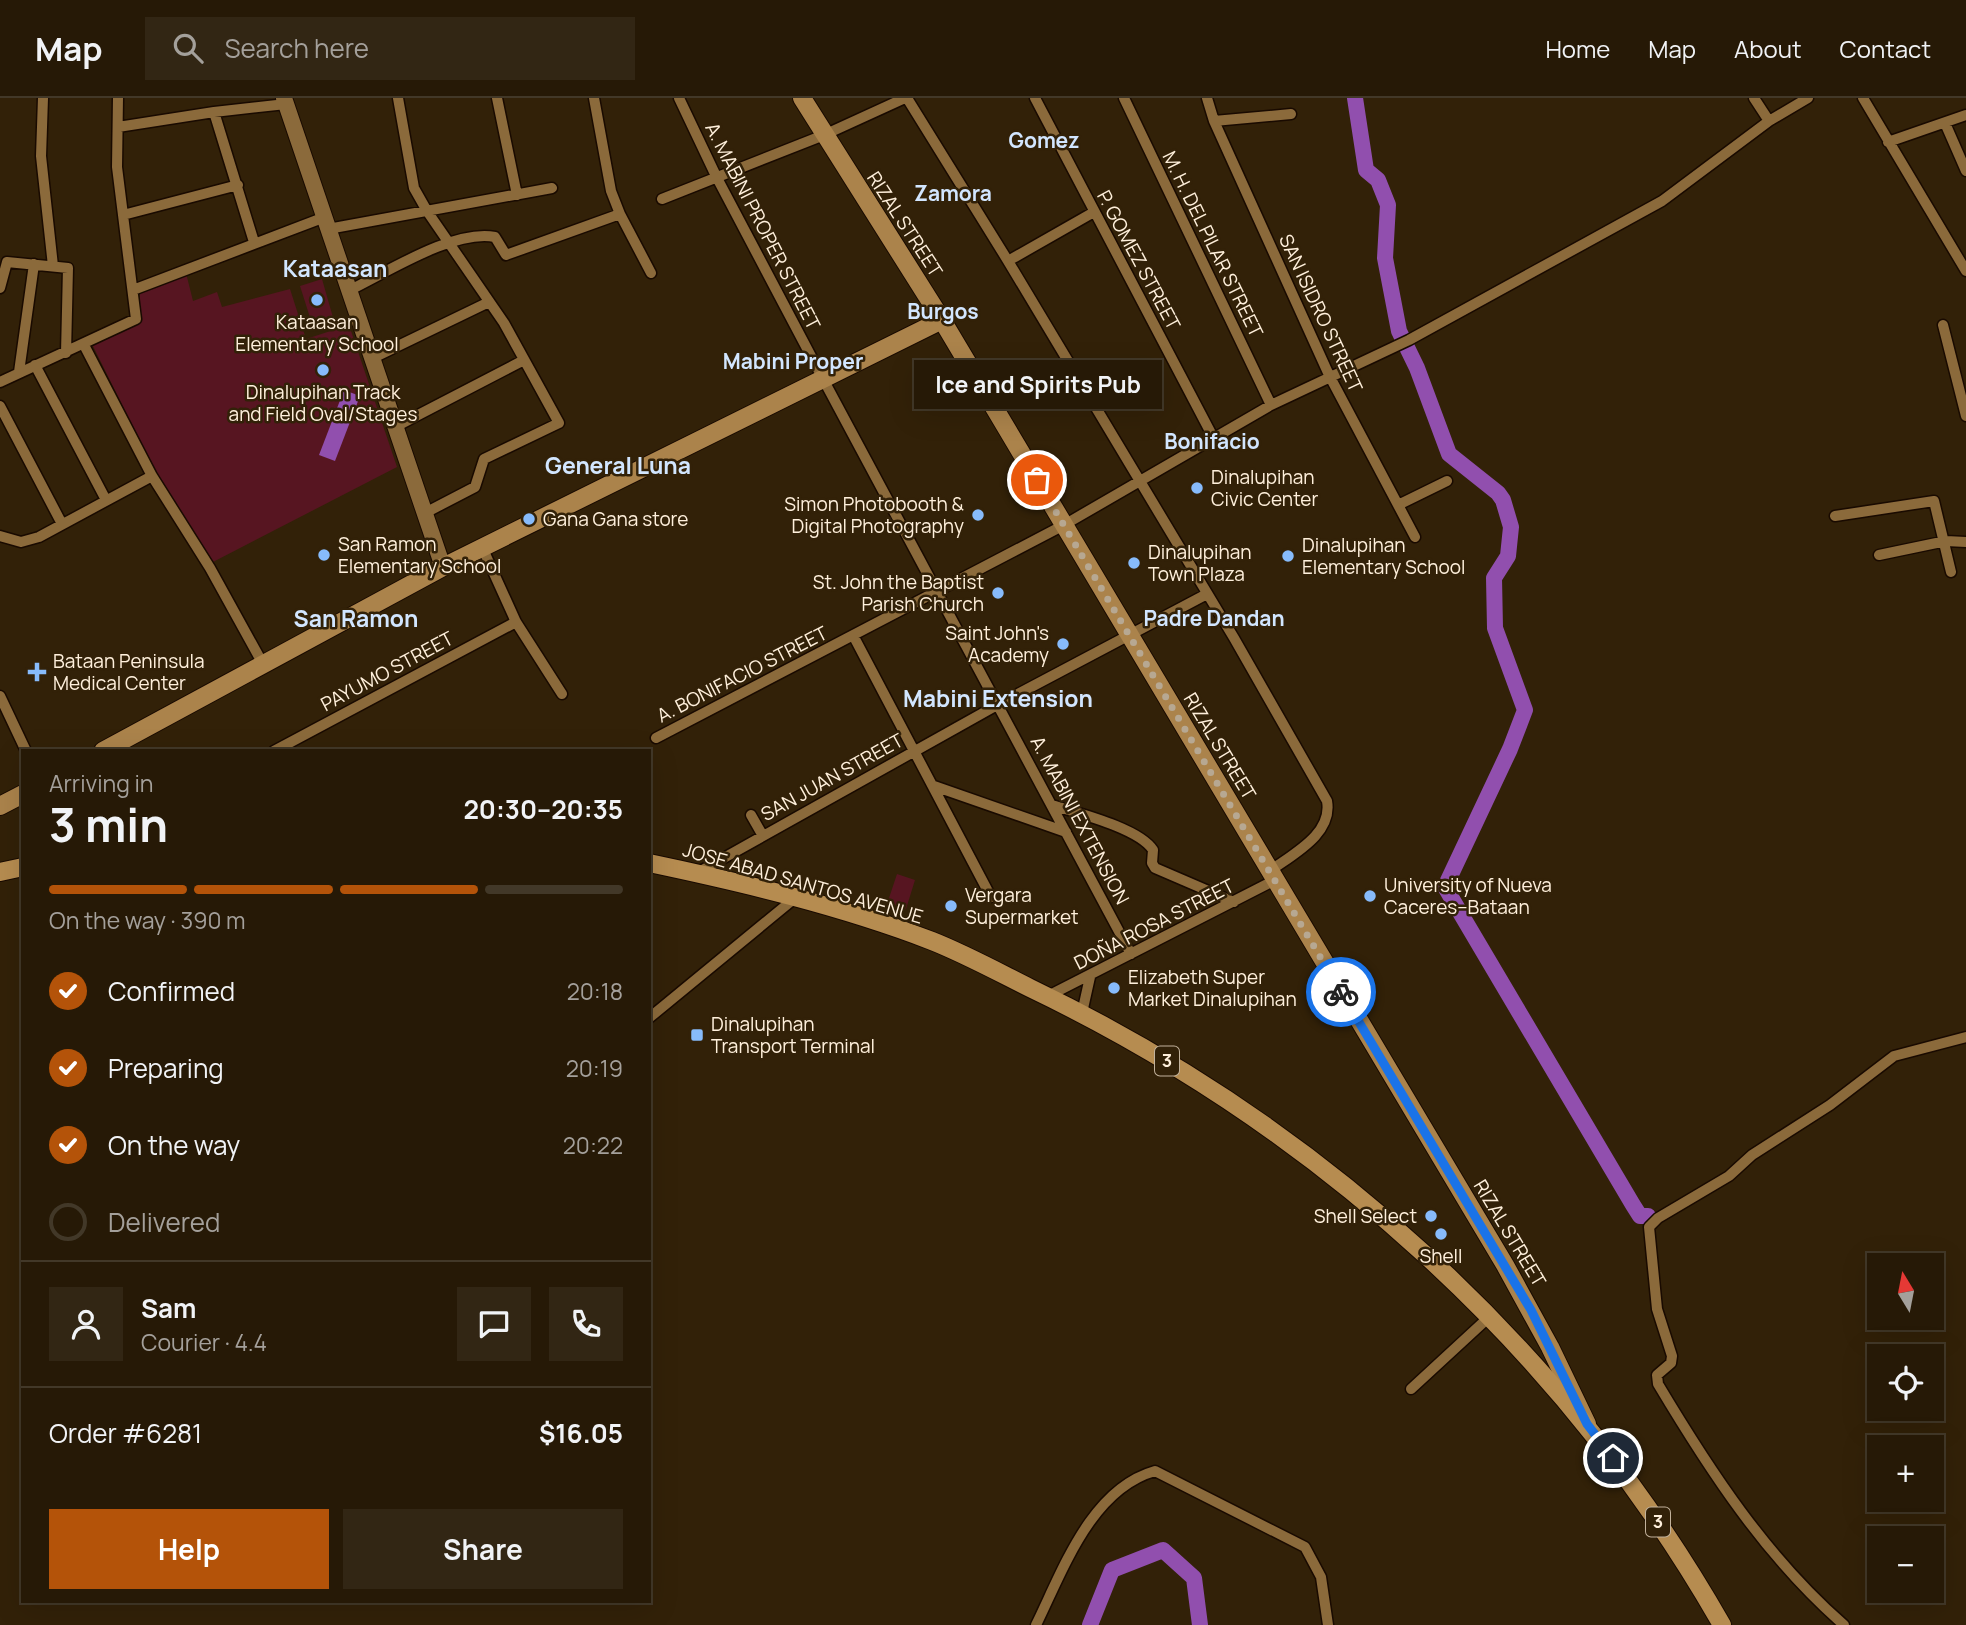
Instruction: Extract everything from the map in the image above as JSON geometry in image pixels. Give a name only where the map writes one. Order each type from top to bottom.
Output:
[{"type":"highway","name":"JOSE ABAD SANTOS AVENUE","points":[[651,863],[795,898],[932,942],[1082,1013],[1173,1065],[1323,1167],[1420,1248],[1587,1424],[1626,1474],[1722,1625]]},
{"type":"highway","points":[[0,872],[21,867]]},
{"type":"main road","name":"RIZAL STREET","points":[[802,98],[942,320],[1531,1310],[1587,1424]]},
{"type":"main road","points":[[285,101],[443,567]]},
{"type":"main road","points":[[107,749],[481,547],[821,377],[942,320]]},
{"type":"main road","points":[[0,806],[21,795]]},
{"type":"street","points":[[43,98],[41,156],[53,265]]},
{"type":"street","points":[[0,382],[134,322],[133,290],[117,167],[118,98]]},
{"type":"street","points":[[398,98],[414,188],[489,302],[559,423],[484,459],[475,487],[425,513]]},
{"type":"street","points":[[497,98],[517,195]]},
{"type":"street","points":[[594,98],[611,191],[651,273]]},
{"type":"street","name":"A. MABINI PROPER STREET","points":[[679,98],[716,176],[936,592]]},
{"type":"street","points":[[662,199],[824,135],[906,98]]},
{"type":"street","name":"DOÑA ROSA STREET","points":[[906,98],[1009,261],[1207,594],[1326,801],[1327,817],[1318,834],[1273,876],[1234,902],[1048,996]]},
{"type":"street","name":"P. GOMEZ STREET","points":[[1035,98],[1213,437]]},
{"type":"street","name":"M. H. DEL PILAR STREET","points":[[1124,98],[1271,404]]},
{"type":"street","name":"SAN ISIDRO STREET","points":[[1207,98],[1214,121],[1329,375],[1415,537]]},
{"type":"street","points":[[1754,98],[1769,121]]},
{"type":"street","name":"A. BONIFACIO STREET","points":[[656,738],[1064,526],[1271,404],[1404,342],[1662,201],[1769,121],[1808,98]]},
{"type":"street","points":[[1863,98],[1966,271]]},
{"type":"street","points":[[118,127],[285,101]]},
{"type":"street","points":[[214,112],[254,242]]},
{"type":"street","points":[[1214,121],[1291,114]]},
{"type":"street","points":[[1888,142],[1966,115]]},
{"type":"street","points":[[1945,123],[1966,171]]},
{"type":"street","points":[[123,215],[238,185]]},
{"type":"street","points":[[133,290],[254,242],[326,223],[427,211],[552,188]]},
{"type":"street","points":[[1009,261],[1094,212]]},
{"type":"street","points":[[348,291],[449,243],[481,235],[495,237],[506,255],[620,214]]},
{"type":"street","points":[[0,288],[8,262],[68,268],[66,353]]},
{"type":"street","points":[[19,372],[34,264]]},
{"type":"street","points":[[371,359],[489,302]]},
{"type":"street","points":[[1943,325],[1966,416]]},
{"type":"street","points":[[84,345],[152,475],[210,568],[263,664]]},
{"type":"street","points":[[395,427],[524,360]]},
{"type":"street","points":[[35,365],[106,500]]},
{"type":"street","points":[[0,406],[62,524]]},
{"type":"street","points":[[0,536],[21,542],[38,537],[152,475]]},
{"type":"street","points":[[1398,505],[1447,481]]},
{"type":"street","points":[[1835,516],[1932,500],[1938,507],[1951,572]]},
{"type":"street","points":[[1879,555],[1946,541],[1966,542]]},
{"type":"street","points":[[481,547],[516,622],[562,694]]},
{"type":"street","name":"A. MABINI EXTENSION","points":[[936,592],[999,704],[1131,954]]},
{"type":"street","name":"SAN JUAN STREET","points":[[698,873],[999,704],[1207,594]]},
{"type":"street","name":"PAYUMO STREET","points":[[279,749],[516,622]]},
{"type":"street","points":[[854,637],[991,897]]},
{"type":"street","points":[[0,696],[25,749]]},
{"type":"street","points":[[934,786],[1066,832]]},
{"type":"street","points":[[1052,805],[1113,825],[1146,842],[1153,850],[1152,863],[1155,868],[1234,902]]},
{"type":"street","points":[[751,815],[764,836]]},
{"type":"street","points":[[651,1016],[795,898]]},
{"type":"street","points":[[1082,1013],[1090,977]]},
{"type":"street","points":[[1844,1625],[1791,1576],[1766,1544],[1702,1458],[1658,1384],[1657,1375],[1671,1363],[1672,1356],[1658,1316],[1649,1227],[1658,1218],[1728,1176],[1752,1155],[1830,1105],[1894,1056],[1966,1037]]},
{"type":"street","points":[[1411,1389],[1488,1318]]},
{"type":"street","points":[[1036,1625],[1077,1542],[1111,1497],[1137,1476],[1156,1471],[1305,1547],[1321,1577],[1328,1625]]},
{"type":"shaded area","points":[[186,273],[193,301],[217,292],[222,307],[290,289],[306,339],[349,325],[397,467],[213,562],[153,467],[92,344],[140,323],[140,290]]},
{"type":"shaded area","points":[[322,279],[334,321],[313,327],[300,286]]},
{"type":"shaded area","points":[[344,390],[360,396],[335,461],[319,455]]},
{"type":"shaded area","points":[[897,874],[915,880],[906,909],[887,904]]},
{"type":"waterway","points":[[1355,98],[1366,170],[1378,180],[1388,205],[1385,258],[1399,331],[1417,368],[1449,454],[1498,493],[1503,500],[1511,527],[1508,556],[1494,578],[1495,628],[1525,710],[1510,749],[1445,887],[1633,1205],[1640,1216],[1648,1216]]},
{"type":"waterway","points":[[1090,1625],[1112,1570],[1163,1550],[1194,1578],[1200,1625]]},
{"type":"way so far","points":[[1037,480],[1341,992]]},
{"type":"place","name":"Kataasan Elementary School","points":[[317,300]]},
{"type":"place","name":"Dinalupihan Track and Field Oval/Stages","points":[[323,370]]},
{"type":"place","name":"Ice and Spirits Pub","points":[[1037,480]]},
{"type":"place","name":"Dinalupihan Civic Center","points":[[1197,488]]},
{"type":"place","name":"Simon Photobooth & Digital Photography","points":[[978,515]]},
{"type":"place","name":"Gana Gana store","points":[[529,519]]},
{"type":"place","name":"San Ramon Elementary School","points":[[324,555]]},
{"type":"place","name":"Dinalupihan Elementary School","points":[[1288,556]]},
{"type":"place","name":"Dinalupihan Town Plaza","points":[[1134,563]]},
{"type":"place","name":"St. John the Baptist Parish Church","points":[[998,593]]},
{"type":"place","name":"Saint John's Academy","points":[[1063,644]]},
{"type":"place","name":"Bataan Peninsula Medical Center","points":[[37,672]]},
{"type":"place","name":"University of Nueva Caceres–Bataan","points":[[1370,896]]},
{"type":"place","name":"Vergara Supermarket","points":[[951,906]]},
{"type":"place","name":"Elizabeth Super Market Dinalupihan","points":[[1114,988]]},
{"type":"place","name":"Dinalupihan Transport Terminal","points":[[697,1035]]},
{"type":"place","name":"Shell Select","points":[[1431,1216]]},
{"type":"place","name":"Shell","points":[[1441,1234]]},
{"type":"district","name":"Gomez","points":[[1044,141]]},
{"type":"district","name":"Zamora","points":[[953,194]]},
{"type":"district","name":"Kataasan","points":[[335,269]]},
{"type":"district","name":"Burgos","points":[[943,312]]},
{"type":"district","name":"Mabini Proper","points":[[793,362]]},
{"type":"district","name":"Bonifacio","points":[[1212,442]]},
{"type":"district","name":"General Luna","points":[[618,466]]},
{"type":"district","name":"San Ramon","points":[[356,619]]},
{"type":"district","name":"Padre Dandan","points":[[1214,619]]},
{"type":"district","name":"Mabini Extension","points":[[998,699]]},
{"type":"route","points":[[1341,992],[1531,1310],[1587,1424],[1613,1458]]}]
